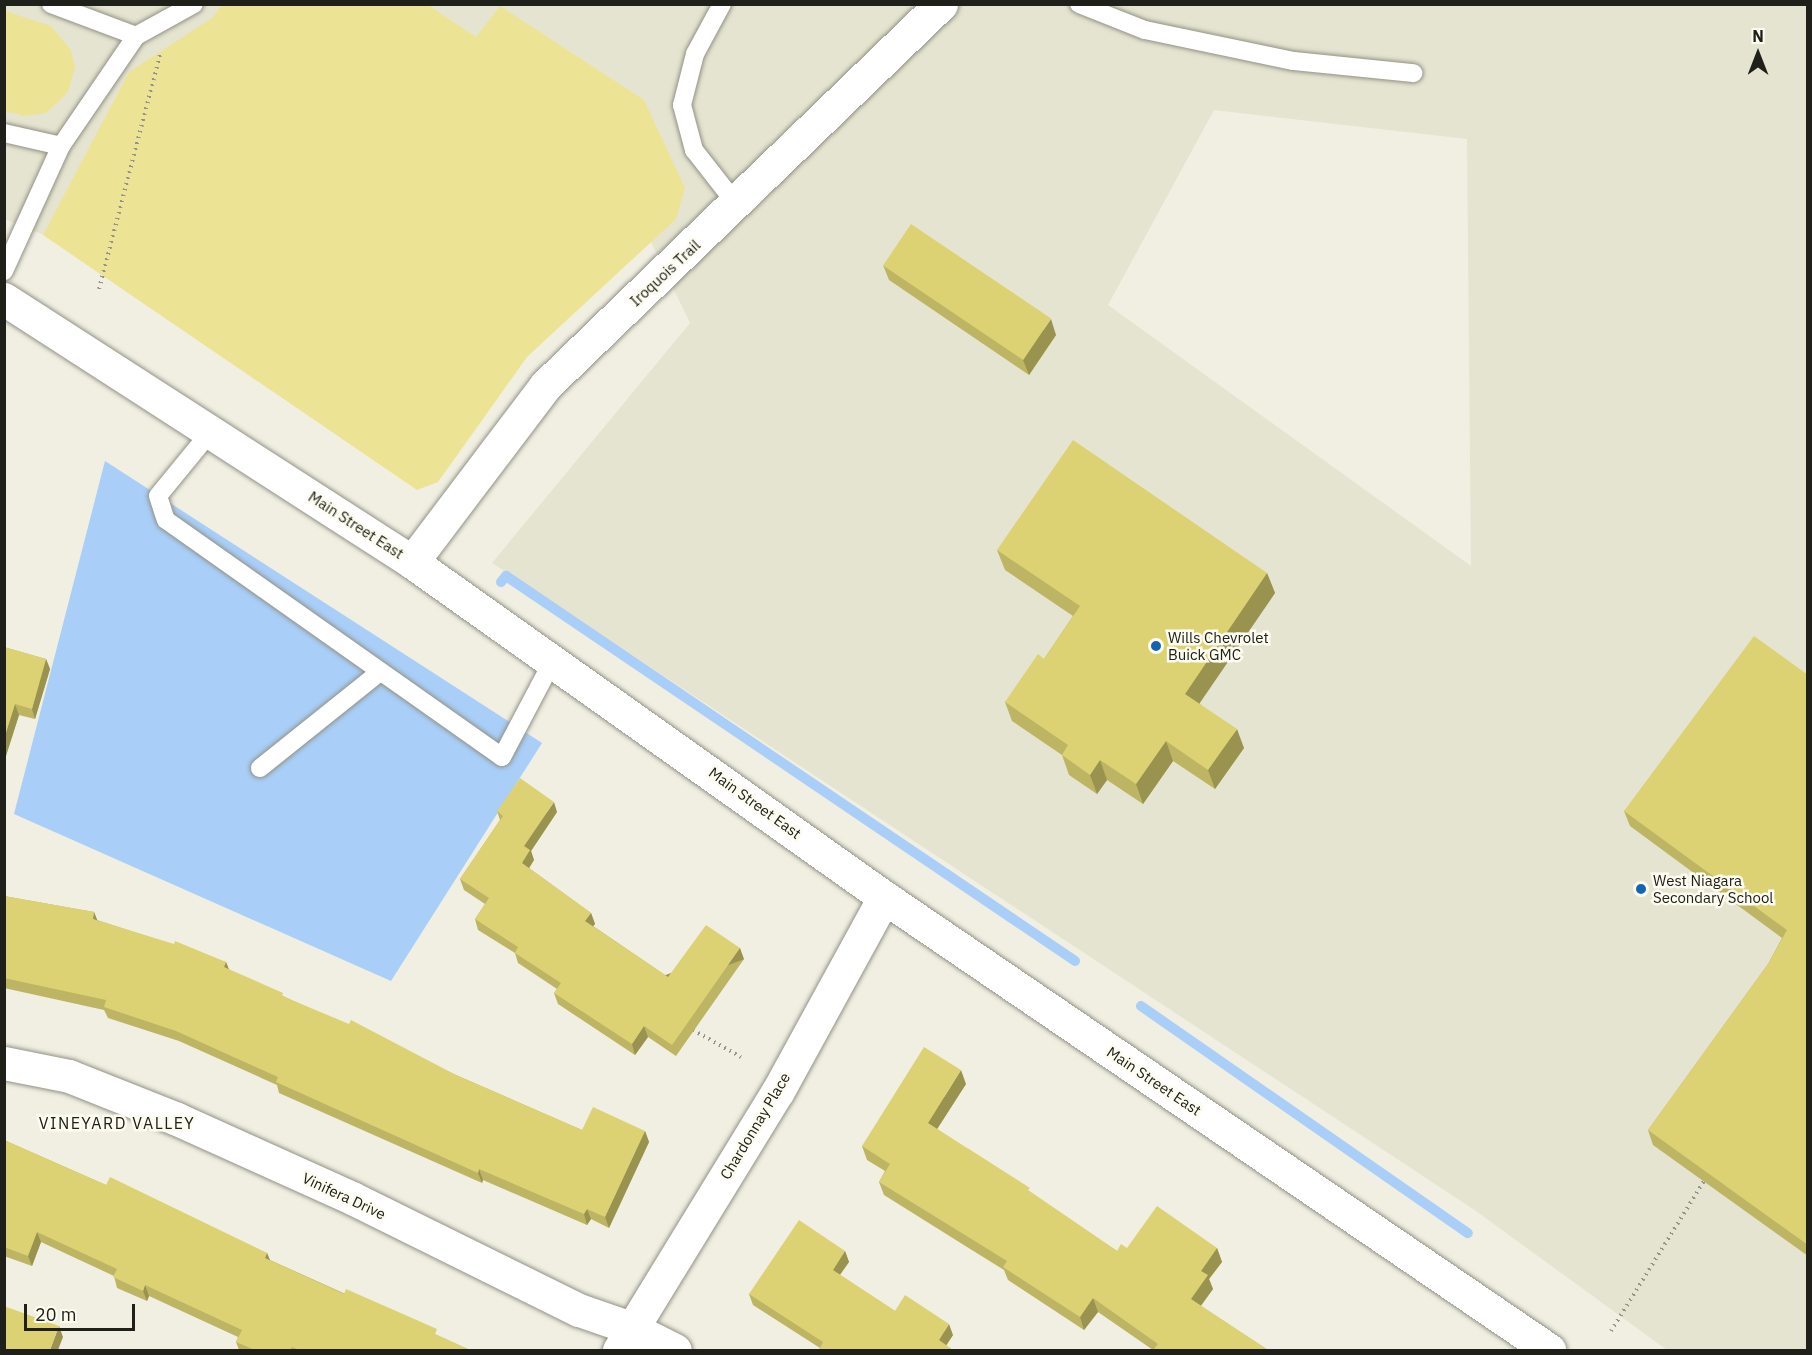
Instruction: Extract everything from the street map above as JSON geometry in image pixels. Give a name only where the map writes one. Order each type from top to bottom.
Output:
[{"type":"street","name":"Iroquois Trail","points":[[412,562],[546,385],[737,205],[941,4]]},
{"type":"street","name":"Main Street East","points":[[4,299],[212,430],[412,562],[551,664],[725,781],[884,897],[1549,1350]]},
{"type":"street","name":"Chardonnay Place","points":[[625,1339],[778,1091],[884,897]]},
{"type":"street","name":"Vinifera Drive","points":[[4,1063],[69,1076],[177,1119],[352,1198],[579,1310],[625,1339],[675,1350]]},
{"type":"lane","points":[[51,4],[136,36]]},
{"type":"lane","points":[[4,271],[61,146],[136,36],[194,4]]},
{"type":"lane","points":[[722,4],[695,54],[682,105],[694,150],[737,205]]},
{"type":"lane","points":[[1079,4],[1145,30],[1294,61],[1413,73]]},
{"type":"lane","points":[[4,133],[61,146]]},
{"type":"lane","points":[[212,430],[158,496],[166,520],[502,757],[551,664]]},
{"type":"lane","points":[[260,768],[380,672]]},
{"type":"path","points":[[99,289],[163,45]]},
{"type":"path","points":[[693,1030],[741,1057]]},
{"type":"path","points":[[1611,1331],[1704,1181]]},
{"type":"shaded area","points":[[4,5],[243,5],[163,284],[5,219]]},
{"type":"shaded area","points":[[222,5],[428,5],[476,37],[500,6],[644,100],[685,188],[676,219],[527,357],[438,482],[417,490],[43,235],[129,72],[212,18]]},
{"type":"shaded area","points":[[387,5],[1807,5],[1807,1350],[1667,1350],[1476,1211],[492,563],[690,323],[650,240]],"holes":[[[1214,110],[1467,139],[1471,566],[1108,305]]]},
{"type":"shaded area","points":[[5,11],[51,26],[71,50],[75,67],[68,92],[46,113],[25,116],[5,111]]},
{"type":"water","points":[[105,461],[542,743],[391,981],[14,814]]},
{"type":"building","points":[[911,224],[1051,319],[1023,360],[883,265]]},
{"type":"building","name":"Wills Chevrolet Buick GMC","points":[[1073,440],[1267,573],[1185,694],[1237,729],[1208,770],[1166,741],[1136,784],[1100,760],[1090,775],[1062,755],[1068,745],[1005,702],[1038,654],[1044,659],[1080,606],[997,550]]},
{"type":"building","points":[[1754,636],[1808,675],[1808,1245],[1648,1130],[1768,964],[1787,930],[1624,811]]},
{"type":"building","points":[[4,647],[46,659],[32,709],[15,704],[4,739]]},
{"type":"building","points":[[520,778],[554,802],[524,846],[530,850],[522,863],[591,913],[585,921],[668,977],[706,925],[740,948],[672,1045],[644,1026],[632,1044],[554,993],[561,983],[515,953],[518,947],[475,919],[489,898],[460,879],[503,816],[497,811]]},
{"type":"building","points":[[4,896],[94,912],[93,919],[174,944],[175,941],[226,962],[224,967],[283,993],[282,996],[349,1024],[351,1020],[456,1075],[582,1130],[593,1107],[645,1131],[605,1217],[587,1209],[584,1214],[479,1169],[478,1173],[276,1082],[278,1077],[176,1031],[104,1007],[106,1000],[4,978]]},
{"type":"building","points":[[924,1047],[961,1070],[928,1123],[1030,1188],[1028,1190],[1117,1251],[1121,1244],[1127,1248],[1157,1206],[1217,1248],[1201,1271],[1208,1275],[1191,1299],[1268,1350],[1153,1350],[1158,1344],[1093,1298],[1080,1317],[1003,1267],[1007,1261],[879,1182],[890,1164],[862,1146]]},
{"type":"building","points":[[4,1140],[106,1185],[110,1177],[267,1253],[265,1258],[344,1294],[346,1289],[437,1329],[435,1334],[470,1350],[299,1350],[292,1347],[290,1350],[255,1350],[236,1342],[242,1330],[145,1285],[143,1291],[113,1277],[117,1269],[37,1232],[28,1256],[4,1247]]},
{"type":"building","points":[[799,1220],[845,1251],[833,1270],[895,1311],[905,1295],[949,1324],[939,1340],[953,1350],[819,1350],[823,1342],[749,1294]]},
{"type":"building","points":[[4,1306],[59,1326],[50,1350],[4,1350]]},
{"type":"waterway","points":[[501,582],[506,576],[1075,961]]},
{"type":"waterway","points":[[1141,1006],[1468,1233]]},
{"type":"place","name":"Wills Chevrolet Buick GMC","points":[[1156,646]]},
{"type":"place","name":"West Niagara Secondary School","points":[[1641,889]]},
{"type":"district","name":"VINEYARD VALLEY","points":[[117,1123]]}]
